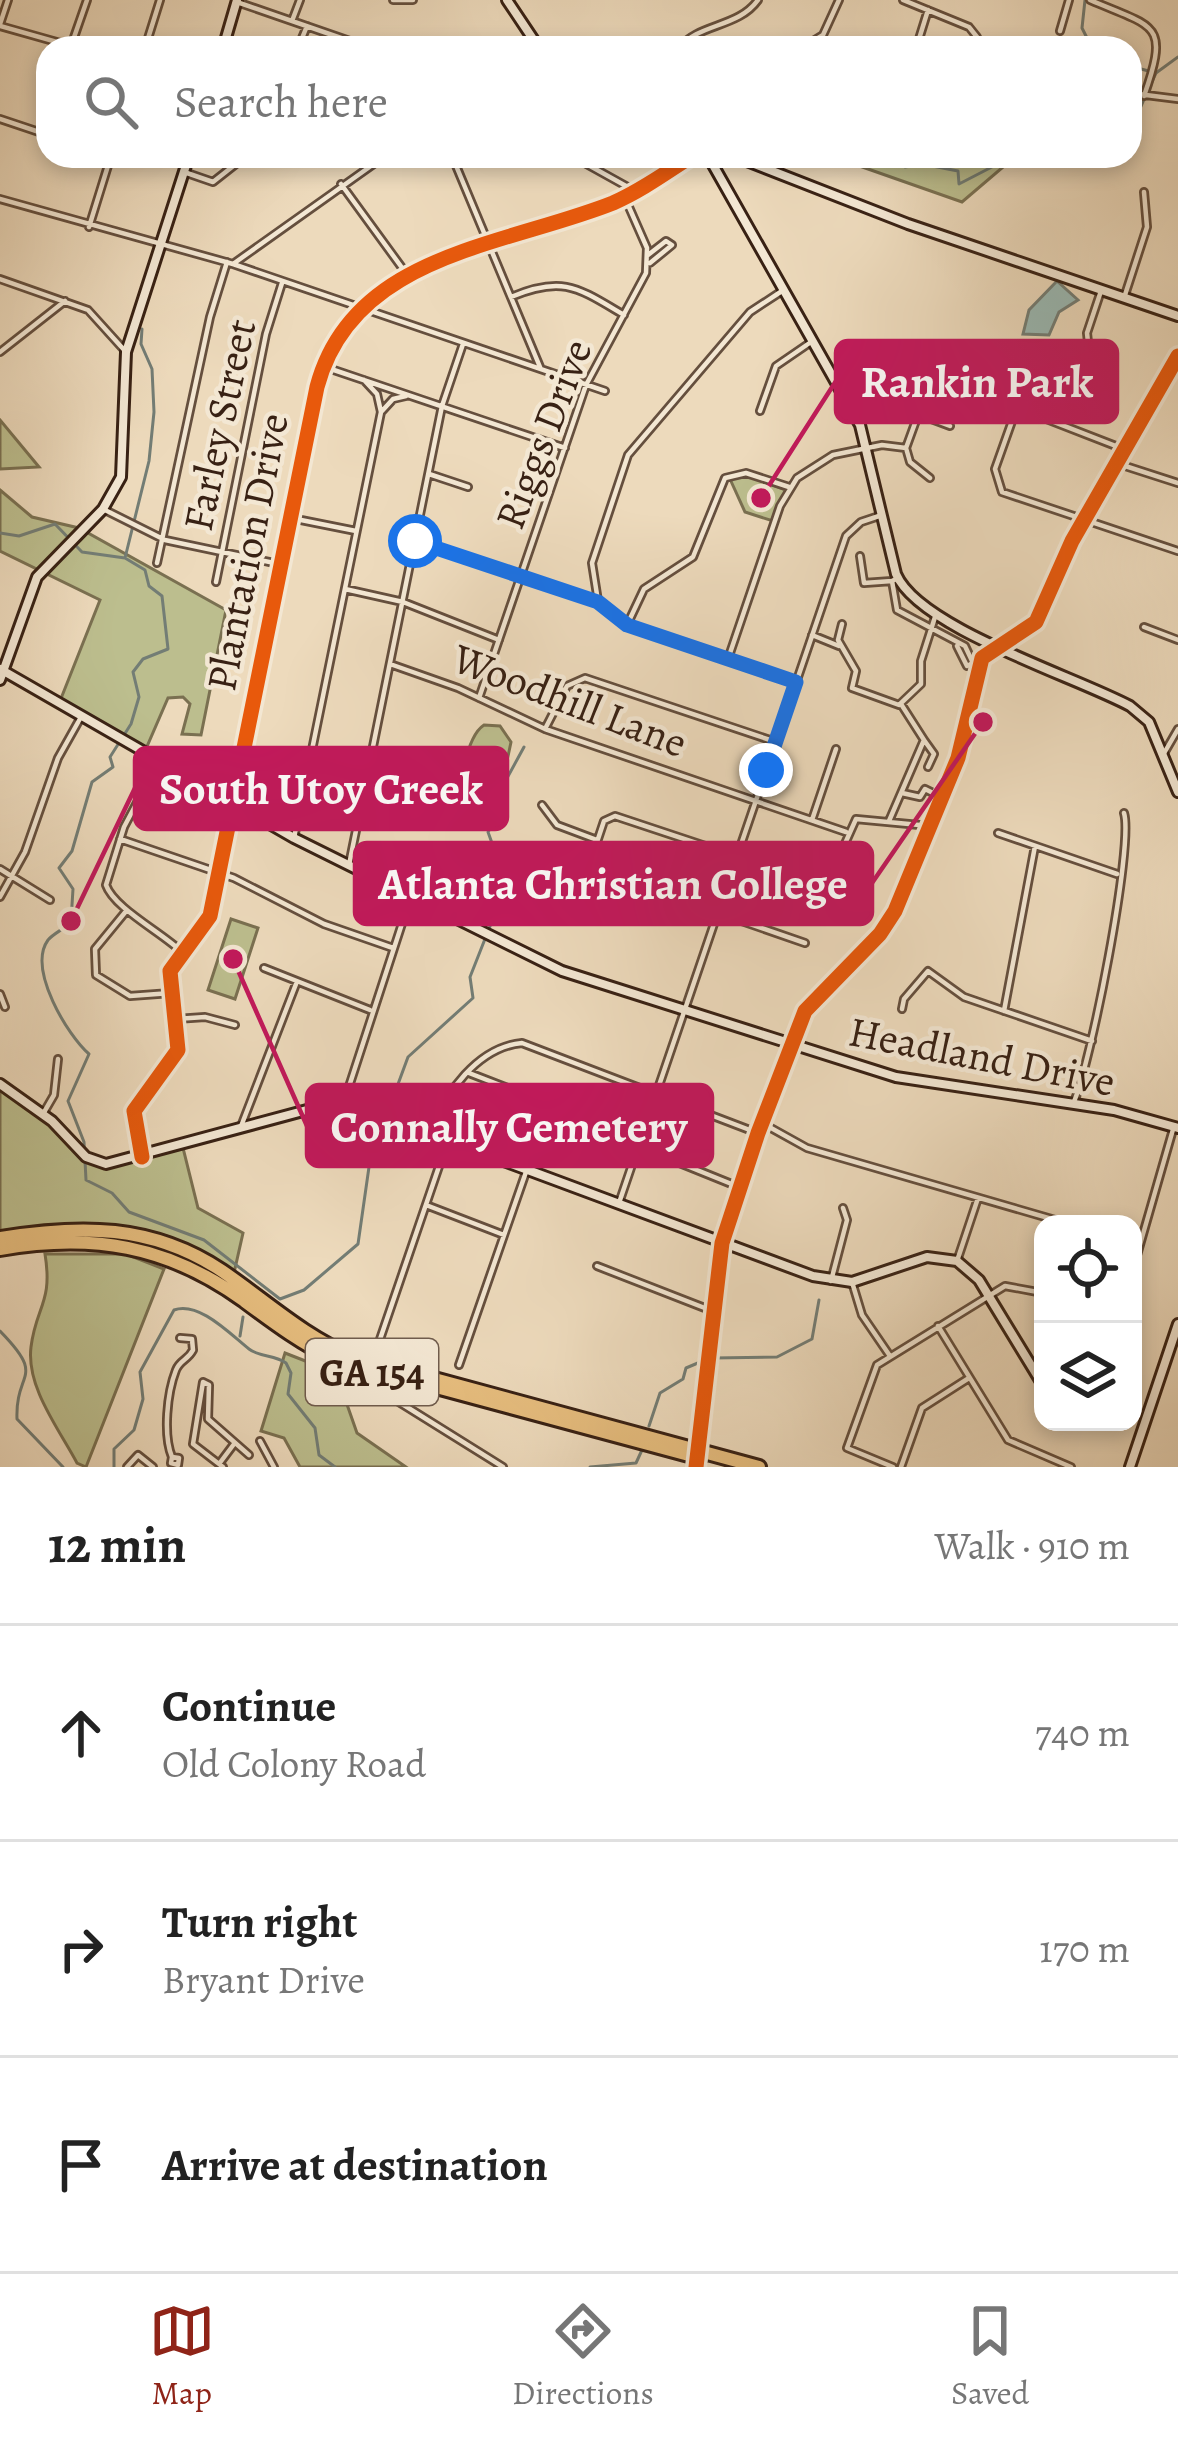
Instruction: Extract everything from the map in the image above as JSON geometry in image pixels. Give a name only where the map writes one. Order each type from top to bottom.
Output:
[{"type":"highway","name":"GA 154","points":[[0,1238],[92,1228],[162,1241],[196,1256],[299,1329],[353,1357],[759,1467]]},
{"type":"highway","name":"GA 154","points":[[0,1249],[90,1240],[145,1248],[214,1280],[294,1338],[336,1360],[730,1467]]},
{"type":"street","points":[[8,0],[0,25],[36,36]]},
{"type":"street","points":[[74,36],[87,0]]},
{"type":"street","points":[[149,36],[160,0]]},
{"type":"street","points":[[292,21],[300,0]]},
{"type":"street","points":[[393,0],[412,0]]},
{"type":"street","points":[[507,0],[531,36]]},
{"type":"street","points":[[695,36],[741,18],[758,0]]},
{"type":"street","points":[[821,36],[839,0]]},
{"type":"street","points":[[903,0],[969,27],[975,36]]},
{"type":"street","points":[[1060,31],[1069,0]]},
{"type":"street","points":[[1090,0],[1140,20],[1153,33],[1159,53],[1144,97],[1178,99]]},
{"type":"street","points":[[227,36],[237,1],[336,36]]},
{"type":"street","points":[[920,36],[928,10]]},
{"type":"street","points":[[303,36],[307,26]]},
{"type":"street","points":[[0,118],[36,131]]},
{"type":"street","points":[[89,227],[107,168]]},
{"type":"street","points":[[1,673],[38,578],[103,509],[124,466],[126,352],[185,168]]},
{"type":"street","points":[[184,172],[213,182],[231,168]]},
{"type":"street","points":[[157,563],[210,317],[230,263],[367,168]]},
{"type":"street","points":[[457,168],[542,370]]},
{"type":"street","points":[[593,168],[636,192]]},
{"type":"street","name":"Plantation Drive","points":[[142,1157],[134,1111],[176,1058],[170,971],[207,923],[322,366],[337,334],[359,307],[408,276],[488,242],[625,198],[673,168]]},
{"type":"street","points":[[715,168],[860,425],[882,514],[897,610],[956,644]]},
{"type":"street","points":[[773,168],[1178,316]]},
{"type":"street","points":[[341,184],[408,276]]},
{"type":"street","points":[[1124,298],[1147,227],[1144,192]]},
{"type":"street","name":"Riggs Drive","points":[[479,698],[586,385],[648,265],[625,198]]},
{"type":"street","points":[[0,199],[230,263],[605,391]]},
{"type":"street","points":[[648,255],[666,241],[672,245],[648,265]]},
{"type":"street","points":[[0,279],[94,315],[126,352]]},
{"type":"street","name":"Farley Street","points":[[217,582],[266,334],[283,281]]},
{"type":"street","points":[[511,297],[555,283],[624,314]]},
{"type":"street","points":[[1090,361],[1087,333],[1101,290]]},
{"type":"street","points":[[598,602],[592,563],[628,455],[750,312],[782,291]]},
{"type":"street","points":[[0,352],[65,301]]},
{"type":"street","points":[[349,866],[442,406],[463,343]]},
{"type":"street","points":[[760,411],[776,366],[811,343]]},
{"type":"street","points":[[930,478],[910,462],[906,448],[939,357],[954,351],[967,358]]},
{"type":"street","points":[[983,656],[1021,636],[1040,614],[1084,520],[1178,356]]},
{"type":"street","points":[[322,366],[565,448]]},
{"type":"street","points":[[294,838],[381,412],[377,394],[364,380]]},
{"type":"street","points":[[987,396],[1127,450]]},
{"type":"street","points":[[381,412],[398,397],[424,400]]},
{"type":"street","points":[[1016,410],[995,469],[997,486],[1008,495],[1178,550]]},
{"type":"street","points":[[918,414],[950,426]]},
{"type":"street","points":[[728,659],[790,488],[826,458],[890,444],[906,448]]},
{"type":"street","points":[[1119,464],[1178,483]]},
{"type":"street","points":[[627,625],[644,589],[693,556],[725,478],[746,472],[790,488]]},
{"type":"street","points":[[428,474],[468,488]]},
{"type":"street","points":[[103,509],[165,540],[281,565]]},
{"type":"street","points":[[620,1203],[846,536],[861,522],[882,514]]},
{"type":"street","points":[[291,518],[357,531]]},
{"type":"street","points":[[415,541],[598,602],[627,625],[796,682]]},
{"type":"street","points":[[860,556],[864,583],[895,579]]},
{"type":"street","points":[[895,579],[916,604],[936,616],[1130,706],[1149,722],[1178,792]]},
{"type":"street","points":[[345,590],[403,602],[499,640]]},
{"type":"street","points":[[901,704],[921,684],[920,661],[936,616]]},
{"type":"street","points":[[839,646],[842,624]]},
{"type":"street","points":[[1144,627],[1178,640]]},
{"type":"street","points":[[812,635],[839,646],[856,670],[852,688],[857,693],[901,704],[934,754],[928,766]]},
{"type":"street","points":[[695,1467],[722,1243],[739,1187],[810,1004],[889,922],[930,826],[958,758],[983,656],[974,636]]},
{"type":"street","points":[[1021,636],[1025,657]]},
{"type":"street","name":"Woodhill Lane","points":[[390,664],[545,729],[847,832]]},
{"type":"street","name":"Headland Drive","points":[[1,673],[294,838],[562,970],[790,1046],[930,1085],[1073,1104],[1176,1127]]},
{"type":"street","points":[[545,729],[567,686],[585,678],[776,742]]},
{"type":"street","points":[[0,897],[26,853],[58,758],[82,716]]},
{"type":"street","points":[[1163,755],[1178,729]]},
{"type":"street","points":[[889,821],[924,740]]},
{"type":"street","points":[[812,820],[836,749]]},
{"type":"street","points":[[159,761],[120,838],[106,885],[113,900],[182,952]]},
{"type":"street","points":[[902,793],[920,797],[925,789],[934,793]]},
{"type":"street","points":[[542,805],[557,825],[597,840]]},
{"type":"street","points":[[1073,1104],[1092,1041],[1124,813]]},
{"type":"street","points":[[805,943],[597,872],[591,860],[604,821],[615,816],[826,886],[856,819],[930,826]]},
{"type":"street","points":[[998,833],[1118,874]]},
{"type":"street","points":[[120,838],[218,872],[324,924],[393,948]]},
{"type":"street","points":[[1004,1011],[1035,846]]},
{"type":"street","points":[[0,869],[50,901]]},
{"type":"street","points":[[343,1105],[411,896]]},
{"type":"street","points":[[127,910],[95,949],[96,975],[130,996],[171,993]]},
{"type":"street","points":[[264,968],[372,1011]]},
{"type":"street","points":[[902,1009],[904,999],[928,971],[958,992],[1092,1041]]},
{"type":"street","points":[[240,1129],[296,984]]},
{"type":"street","points":[[0,994],[5,1007]]},
{"type":"street","points":[[176,1018],[205,1017],[235,1025]]},
{"type":"street","points":[[431,1131],[445,1094],[504,1047],[521,1043],[807,1148],[1039,1215]]},
{"type":"street","points":[[43,1114],[55,1095],[58,1060]]},
{"type":"street","points":[[469,1073],[739,1187]]},
{"type":"street","points":[[0,1084],[43,1114],[91,1160],[113,1165],[343,1105],[431,1131],[831,1280],[852,1282],[926,1257],[957,1261],[988,1295],[1034,1370]]},
{"type":"street","points":[[1142,1220],[1176,1127]]},
{"type":"street","points":[[377,1348],[449,1138]]},
{"type":"street","points":[[459,1365],[527,1168]]},
{"type":"street","points":[[957,1261],[979,1197]]},
{"type":"street","points":[[426,1205],[504,1235]]},
{"type":"street","points":[[831,1280],[847,1220],[843,1208]]},
{"type":"street","points":[[597,1266],[715,1312]]},
{"type":"street","points":[[852,1282],[862,1315],[890,1356]]},
{"type":"street","points":[[969,1378],[922,1408],[897,1467],[847,1448],[871,1373],[890,1356],[988,1295],[1013,1284],[1034,1290]]},
{"type":"street","points":[[1130,1467],[1178,1324]]},
{"type":"street","points":[[938,1326],[1008,1440],[1071,1467]]},
{"type":"street","points":[[180,1338],[192,1339],[193,1350],[178,1363],[172,1381],[167,1439],[171,1464],[181,1465]]},
{"type":"street","points":[[235,1443],[221,1465],[192,1438],[203,1382],[209,1385],[208,1419],[249,1455]]},
{"type":"street","points":[[378,1389],[503,1467]]},
{"type":"street","points":[[260,1441],[274,1467]]},
{"type":"street","points":[[127,1467],[138,1455],[153,1467]]},
{"type":"street","points":[[1044,1467],[1047,1459]]},
{"type":"green space","points":[[865,168],[1002,168],[962,202]]},
{"type":"green space","points":[[0,420],[39,467],[0,469]]},
{"type":"green space","points":[[748,476],[786,490],[773,521],[745,512],[730,479]]},
{"type":"green space","points":[[0,490],[32,517],[79,528],[226,610],[201,735],[182,734],[190,704],[183,697],[168,698],[145,751],[60,701],[100,600],[0,551]]},
{"type":"green space","points":[[484,725],[500,726],[511,742],[498,804],[483,818],[464,810],[462,790],[468,752]]},
{"type":"green space","points":[[231,919],[258,928],[235,999],[208,990]]},
{"type":"green space","points":[[0,1085],[45,1117],[89,1161],[113,1166],[182,1144],[198,1208],[243,1233],[234,1273],[206,1254],[151,1231],[94,1224],[0,1231]]},
{"type":"green space","points":[[45,1254],[126,1254],[164,1269],[86,1467],[77,1463],[45,1407],[31,1362],[33,1333],[45,1294]]},
{"type":"green space","points":[[285,1353],[336,1373],[357,1433],[406,1467],[300,1467],[284,1438],[261,1431]]},
{"type":"water","points":[[1057,281],[1078,300],[1059,312],[1049,335],[1023,334],[1029,310]]},
{"type":"waterway","points":[[1085,0],[1082,28],[1086,36]]},
{"type":"waterway","points":[[1142,69],[1156,73],[1178,57]]},
{"type":"waterway","points":[[1149,88],[1156,73]]},
{"type":"waterway","points":[[1142,104],[1145,97]]},
{"type":"waterway","points":[[943,168],[958,171],[959,184],[990,168]]},
{"type":"waterway","points":[[125,558],[149,461],[154,412],[152,369],[141,344],[142,329]]},
{"type":"waterway","points":[[0,533],[19,536],[55,524],[82,552],[125,558],[145,570],[149,586],[162,596],[168,649],[143,659],[133,672],[139,697],[131,724],[110,757],[113,767],[92,782],[72,851],[59,868],[73,889],[71,921],[48,940],[43,952],[53,1001],[89,1054],[68,1101],[84,1142],[86,1180],[112,1193],[129,1212],[204,1240],[280,1299],[304,1290],[358,1244],[370,1160],[408,1057],[473,998],[470,977],[498,906],[497,857],[488,832],[497,819],[500,791],[524,747]]},
{"type":"waterway","points":[[713,1358],[777,1357],[812,1339],[819,1300]]},
{"type":"waterway","points":[[114,1467],[114,1449],[134,1430],[143,1399],[140,1372],[174,1310],[184,1308],[214,1320],[253,1352],[286,1363],[291,1373],[288,1394],[315,1428],[319,1455],[335,1467]]},
{"type":"waterway","points":[[240,1336],[243,1317]]},
{"type":"waterway","points":[[0,1331],[26,1367],[17,1419],[63,1467]]},
{"type":"waterway","points":[[649,1426],[660,1393],[683,1379],[686,1368],[705,1360]]},
{"type":"waterway","points":[[590,1467],[636,1463],[642,1450]]},
{"type":"cycle path","points":[[142,1157],[134,1111],[178,1050],[170,971],[210,916],[317,387],[335,343],[363,308],[438,261],[613,203],[673,168]]},
{"type":"cycle path","points":[[696,1467],[722,1243],[805,1011],[880,934],[895,911],[958,758],[982,658],[1036,622],[1072,541],[1178,356]]},
{"type":"place","name":"Rankin Park","points":[[761,498]]},
{"type":"place","name":"Atlanta Christian College","points":[[983,722]]},
{"type":"place","name":"South Utoy Creek","points":[[71,921]]},
{"type":"place","name":"Connally Cemetery","points":[[233,959]]},
{"type":"route","points":[[415,541],[598,602],[627,625],[796,682],[766,770]]}]
